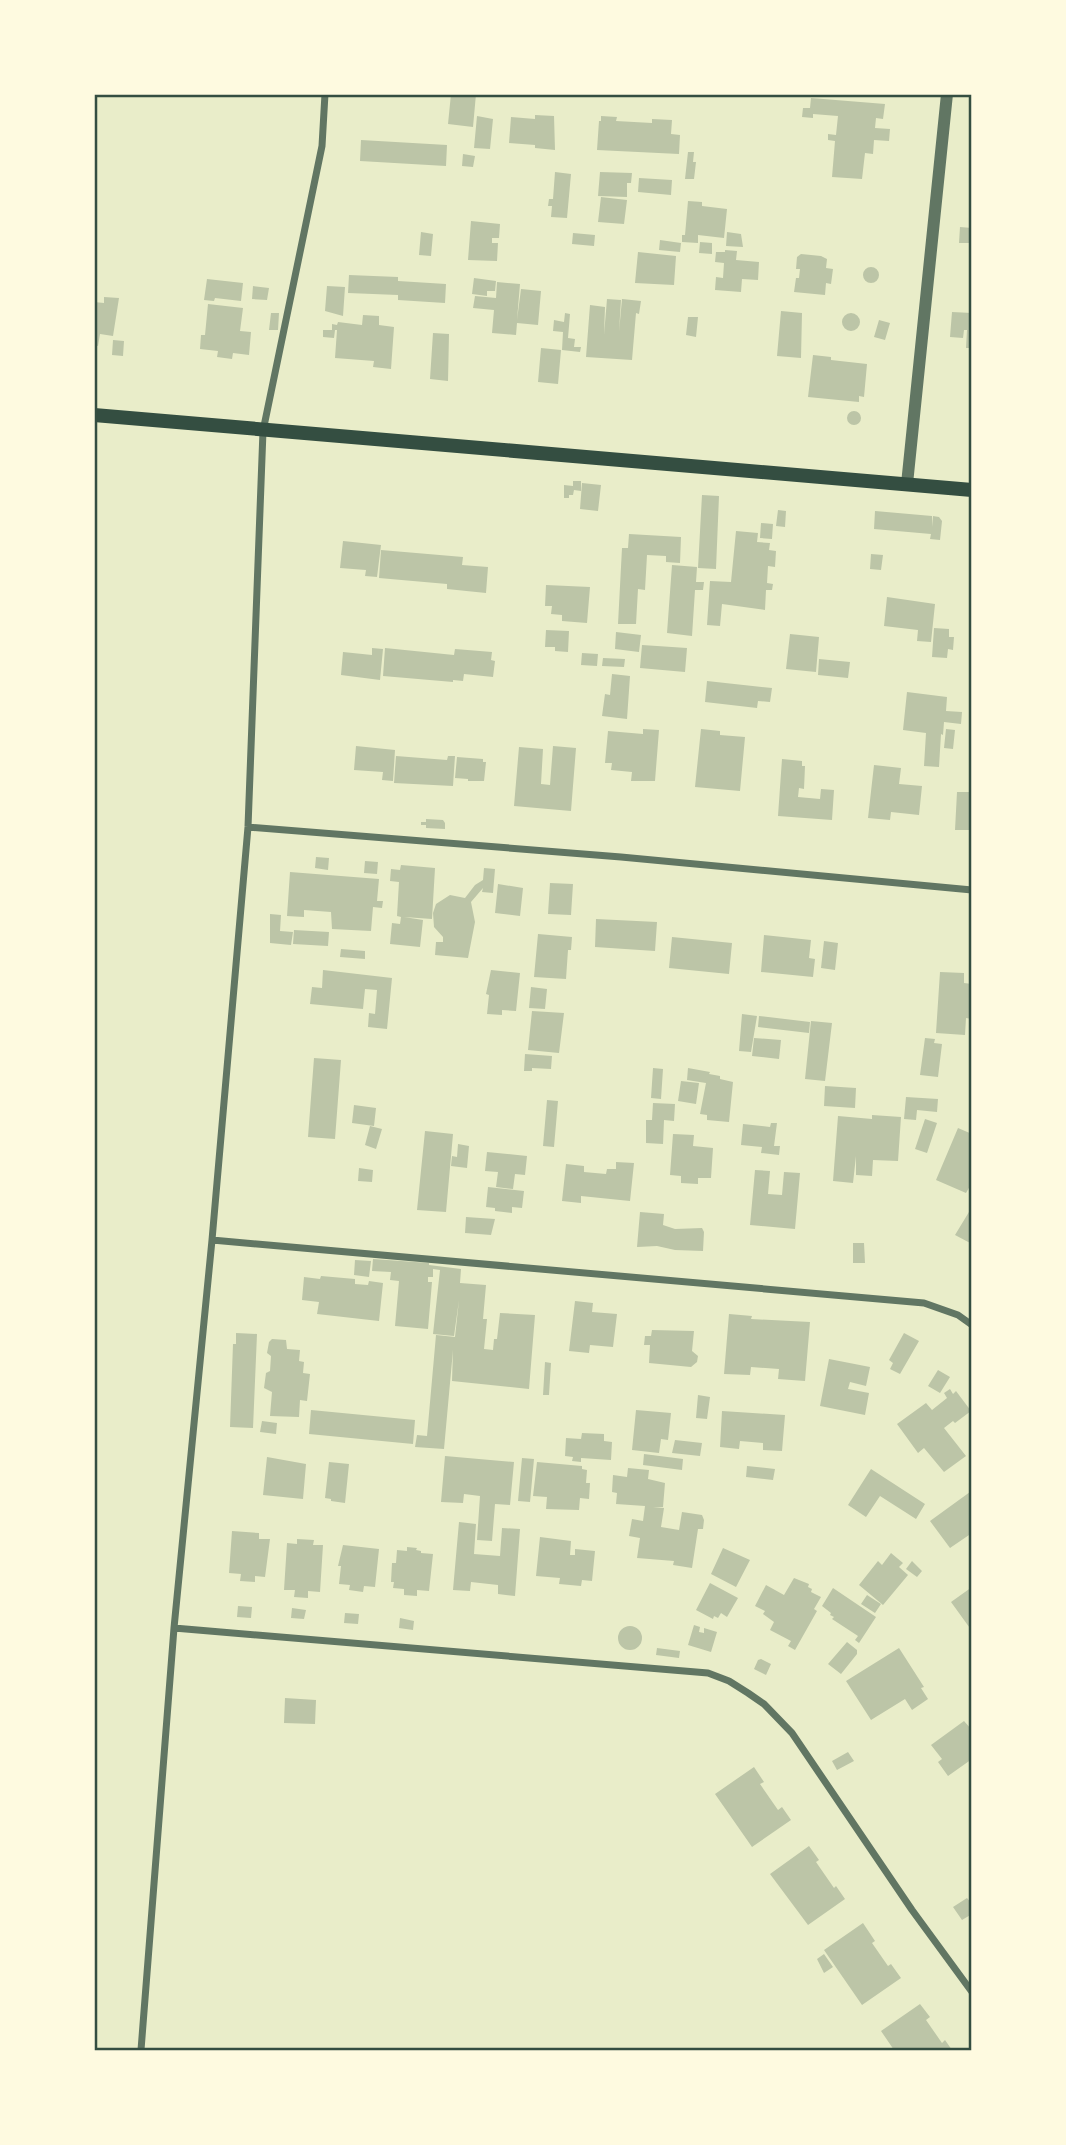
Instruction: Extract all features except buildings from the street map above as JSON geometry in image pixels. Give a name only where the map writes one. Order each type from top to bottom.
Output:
[{"type":"main road","points":[[94,415],[971,490]]},
{"type":"street","points":[[141,2050],[174,1628],[212,1240],[248,827],[263,431],[322,146],[325,94]]},
{"type":"street","points":[[907,484],[947,94]]},
{"type":"street","points":[[248,827],[621,857],[971,890]]},
{"type":"street","points":[[212,1240],[924,1303],[958,1315],[971,1325]]},
{"type":"street","points":[[174,1628],[708,1673],[729,1681],[764,1704],[792,1733],[971,1992]]}]
